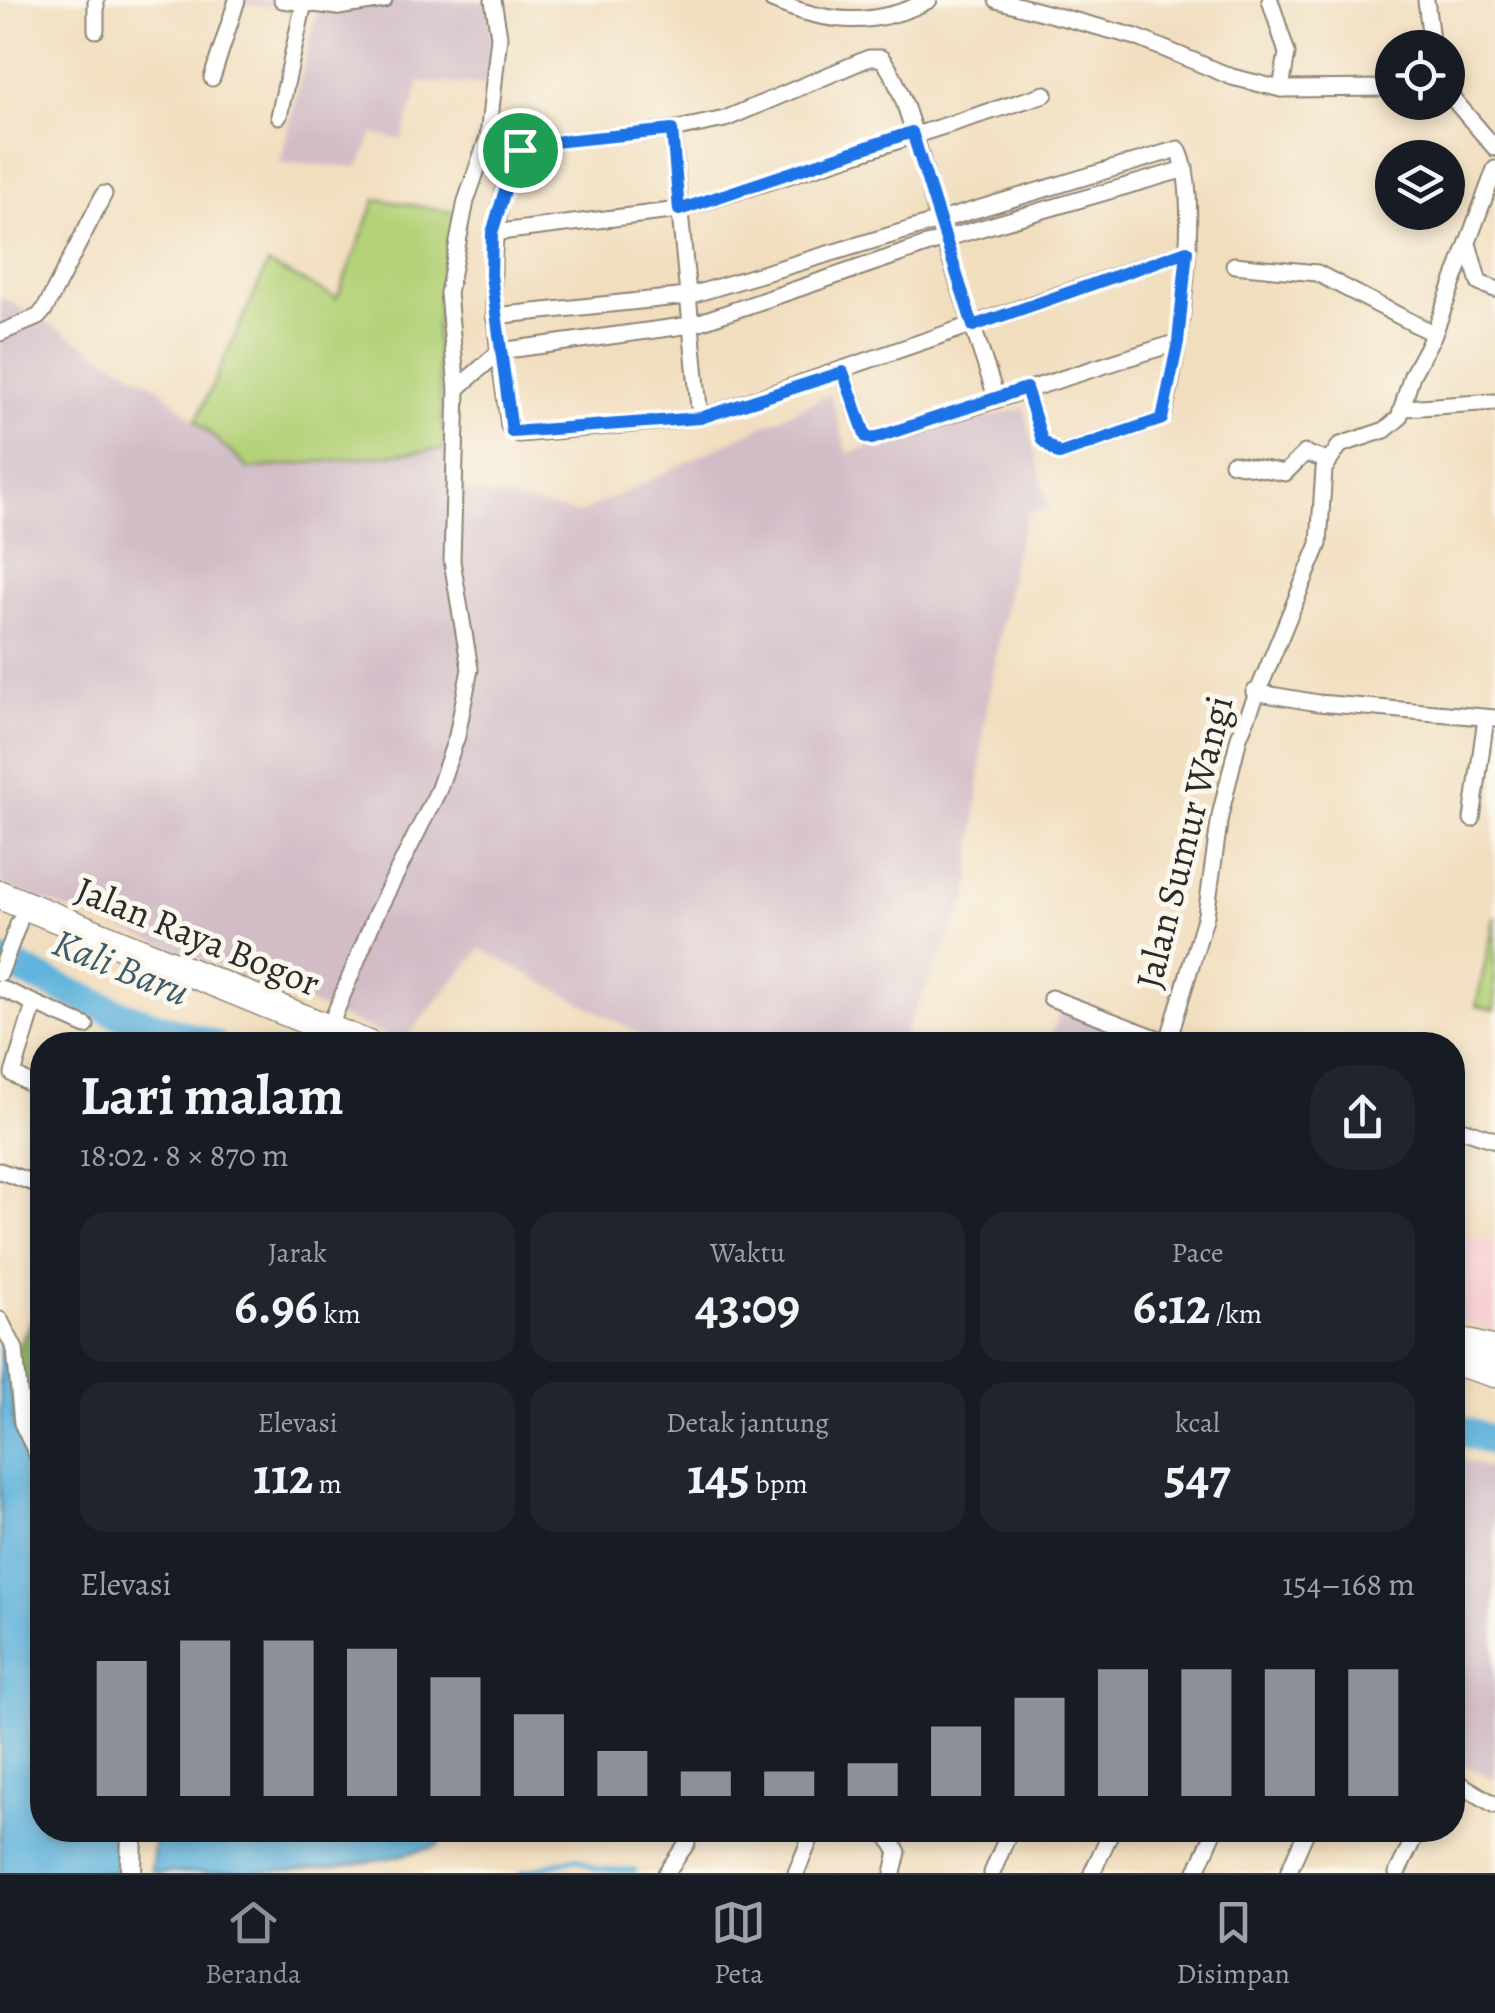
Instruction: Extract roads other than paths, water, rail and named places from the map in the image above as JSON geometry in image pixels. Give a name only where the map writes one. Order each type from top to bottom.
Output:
[{"type":"highway","name":"Jalan Raya Bogor","points":[[0,895],[304,1032]]},
{"type":"highway","name":"Jalan Raya Bogor","points":[[9,918],[301,1032]]},
{"type":"highway","points":[[1465,1343],[1495,1351]]},
{"type":"highway","points":[[1465,1364],[1495,1373]]},
{"type":"street","points":[[96,0],[96,30]]},
{"type":"street","points":[[212,78],[237,0]]},
{"type":"street","points":[[282,0],[339,4],[384,0]]},
{"type":"street","points":[[325,1032],[376,914],[438,791],[457,736],[470,669],[452,562],[457,389],[448,293],[466,200],[488,137],[499,36],[493,0]]},
{"type":"street","points":[[772,0],[838,21],[872,21],[928,0]]},
{"type":"street","points":[[997,0],[1136,37],[1232,77],[1281,90],[1375,88]]},
{"type":"street","points":[[1060,18],[1066,0]]},
{"type":"street","points":[[1270,0],[1287,53],[1281,90]]},
{"type":"street","points":[[1426,0],[1430,30]]},
{"type":"street","points":[[280,116],[304,3]]},
{"type":"street","points":[[996,398],[973,326],[944,239],[912,132],[885,61],[874,56],[725,119],[672,130],[566,140],[520,150],[492,233],[494,316],[509,426],[515,433],[700,418],[843,372],[973,326],[1187,251]]},
{"type":"street","points":[[492,233],[679,210],[912,132],[1045,94]]},
{"type":"street","points":[[1465,113],[1495,148]]},
{"type":"street","points":[[672,130],[700,418]]},
{"type":"street","points":[[494,316],[688,296],[1174,148],[1181,152],[1187,251],[1178,342],[1162,419],[1059,454],[1042,440],[1026,388]]},
{"type":"street","points":[[457,389],[500,351],[691,325],[944,239],[1185,169]]},
{"type":"street","points":[[1232,463],[1285,473],[1304,454],[1328,461],[1340,446],[1392,426],[1405,408],[1412,375],[1434,334],[1495,169]]},
{"type":"street","points":[[0,334],[38,317],[45,309],[104,194]]},
{"type":"street","points":[[1469,247],[1479,283],[1495,289]]},
{"type":"street","points":[[1234,265],[1316,273],[1434,334]]},
{"type":"street","points":[[843,372],[866,437],[872,439],[1178,342]]},
{"type":"street","points":[[1405,408],[1495,402]]},
{"type":"street","name":"Jalan Sumur Wangi","points":[[1171,1032],[1206,914],[1228,774],[1254,692],[1318,544],[1320,497],[1328,461]]},
{"type":"street","points":[[1254,692],[1318,703],[1491,718],[1472,819]]},
{"type":"street","points":[[0,972],[10,950],[9,918]]},
{"type":"street","points":[[0,988],[86,1026]]},
{"type":"street","points":[[1051,998],[1137,1032]]},
{"type":"street","points":[[30,1084],[12,1074],[34,1005]]},
{"type":"street","points":[[1465,1130],[1495,1140]]},
{"type":"street","points":[[0,1171],[30,1182]]},
{"type":"street","points":[[0,1320],[15,1349],[22,1423],[30,1440]]},
{"type":"street","points":[[1465,1787],[1495,1804]]},
{"type":"street","points":[[131,1873],[132,1842]]},
{"type":"street","points":[[666,1873],[687,1842]]},
{"type":"street","points":[[796,1873],[809,1842]]},
{"type":"street","points":[[892,1842],[898,1852],[893,1873]]},
{"type":"street","points":[[992,1873],[1005,1842]]},
{"type":"street","points":[[1092,1873],[1106,1842]]},
{"type":"street","points":[[1196,1873],[1210,1842]]},
{"type":"street","points":[[1288,1873],[1302,1842]]},
{"type":"street","points":[[1397,1873],[1412,1842]]},
{"type":"water","points":[[0,1342],[8,1364],[15,1428],[30,1458],[30,1842],[120,1842],[116,1873],[0,1873]]},
{"type":"water","points":[[155,1842],[439,1842],[407,1854],[337,1866],[265,1872],[151,1871]]},
{"type":"waterway","name":"Kali Baru","points":[[0,961],[117,1013],[174,1032]]},
{"type":"waterway","name":"Kali Baru","points":[[1465,1432],[1495,1441]]},
{"type":"waterway","points":[[522,1873],[576,1858],[596,1869],[635,1871]]}]
